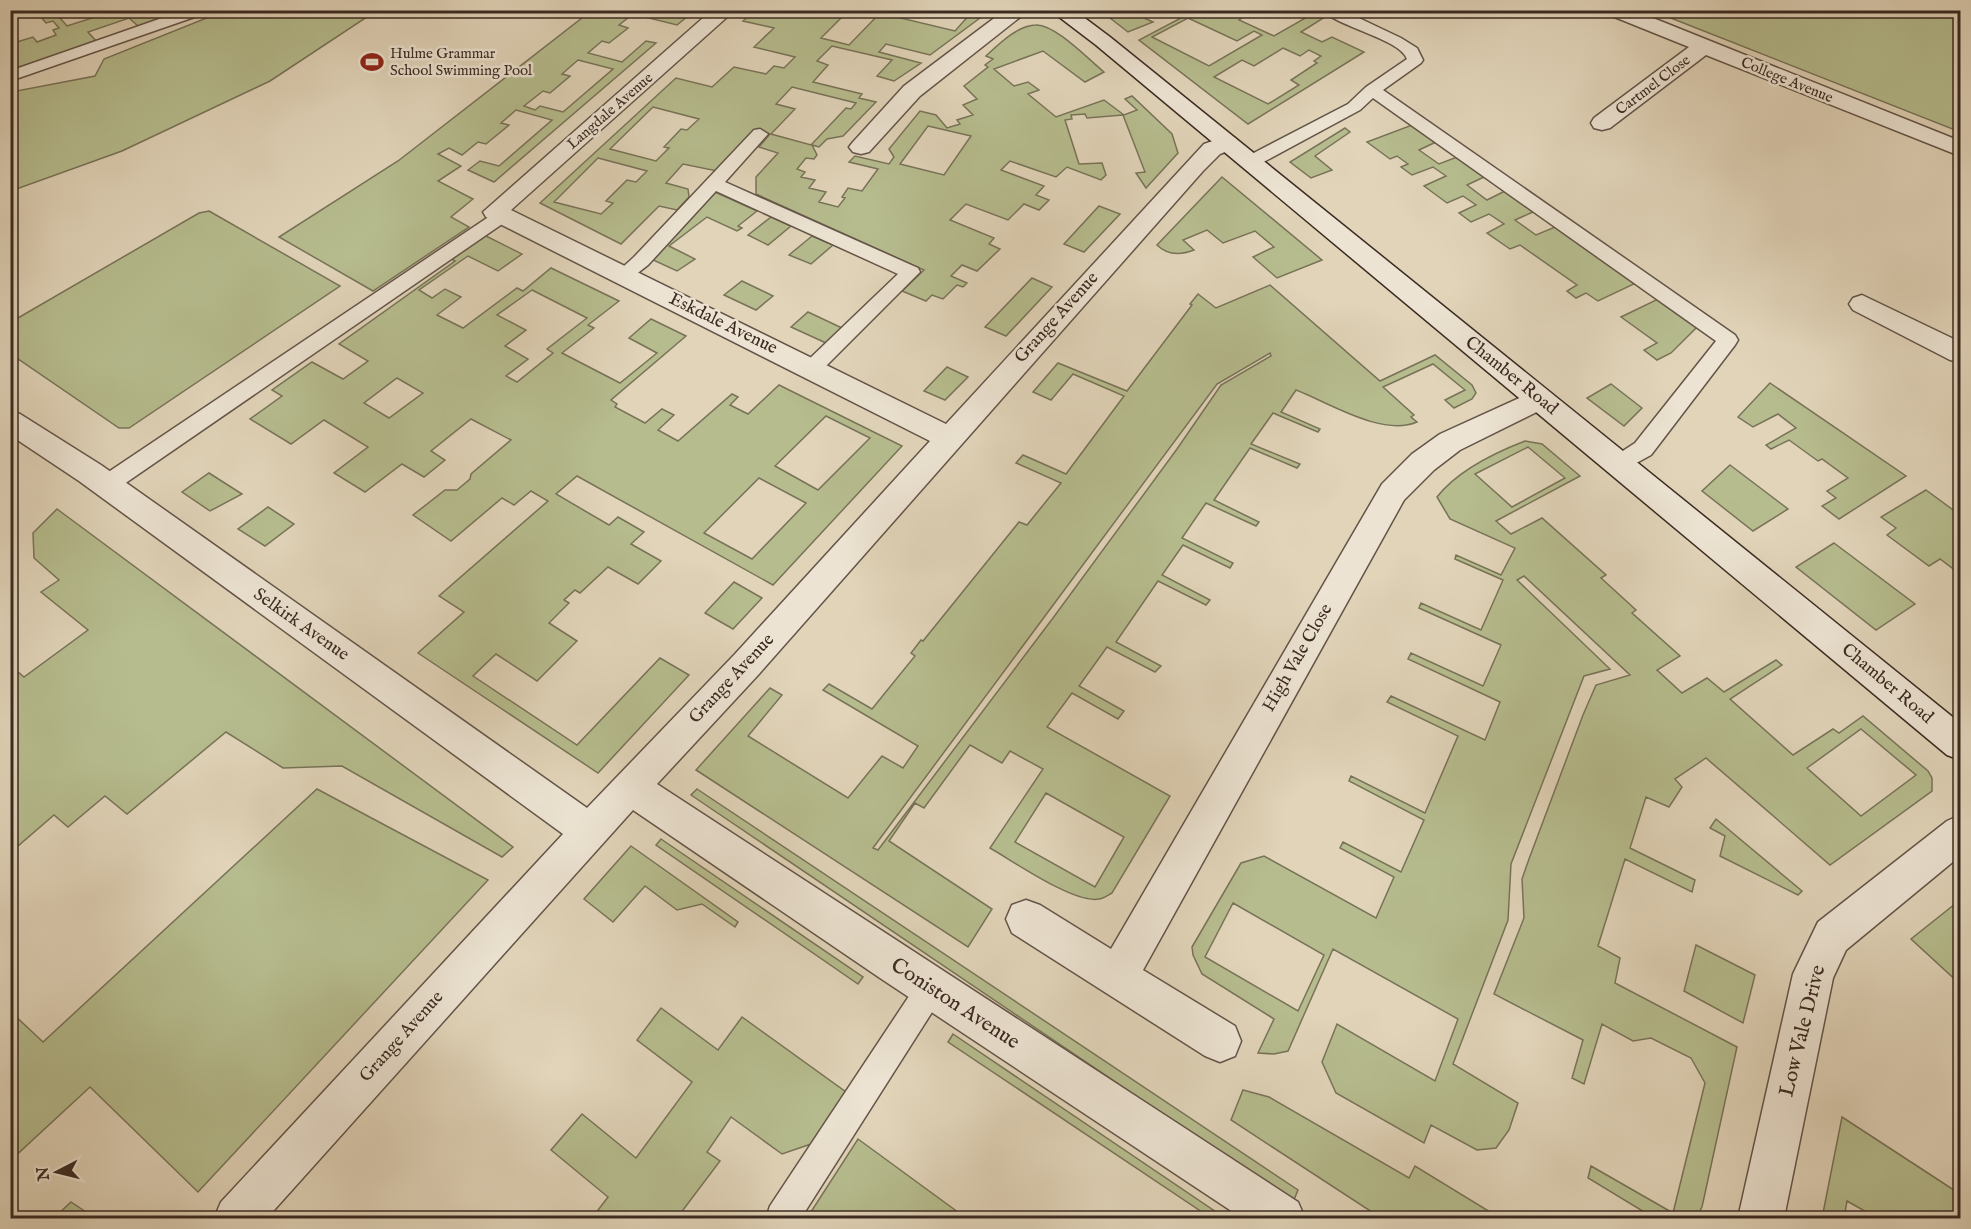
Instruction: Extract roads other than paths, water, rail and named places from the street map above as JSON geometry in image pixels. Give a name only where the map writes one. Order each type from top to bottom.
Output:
[{"type":"street","name":"Langdale Avenue","points":[[499,214],[725,10]]},
{"type":"street","points":[[861,147],[912,91],[1018,10]]},
{"type":"street","name":"Chamber Road","points":[[1060,10],[1104,41],[1960,744]]},
{"type":"street","name":"College Avenue","points":[[1614,10],[1960,149]]},
{"type":"street","name":"Cartmel Close","points":[[1602,123],[1704,46]]},
{"type":"street","name":"Grange Avenue","points":[[237,1218],[630,787],[747,664],[1195,166],[1212,149],[1238,152]]},
{"type":"street","name":"Eskdale Avenue","points":[[499,214],[949,438]]},
{"type":"street","points":[[1862,304],[1960,353]]},
{"type":"street","name":"High Vale Close","points":[[1118,977],[1393,492],[1423,462],[1450,442],[1539,399]]},
{"type":"street","name":"Selkirk Avenue","points":[[10,421],[106,485],[591,832]]},
{"type":"street","name":"Coniston Avenue","points":[[630,787],[1282,1218]]},
{"type":"street","name":"Low Vale Drive","points":[[1761,1218],[1812,974],[1832,936],[1855,915],[1960,833]]},
{"type":"street","points":[[1026,919],[1220,1041]]},
{"type":"lane","points":[[10,76],[201,10]]},
{"type":"lane","points":[[1238,152],[1354,106],[1372,90],[1415,60],[1412,51],[1396,41],[1329,10]]},
{"type":"lane","points":[[1372,90],[1728,340],[1643,449],[1620,464]]},
{"type":"lane","points":[[623,275],[641,261],[760,134]]},
{"type":"lane","points":[[714,184],[911,272],[812,368]]},
{"type":"lane","points":[[106,485],[499,214]]},
{"type":"lane","points":[[782,1218],[931,988]]},
{"type":"place","name":"Hulme Grammar School Swimming Pool","points":[[372,62]]}]
